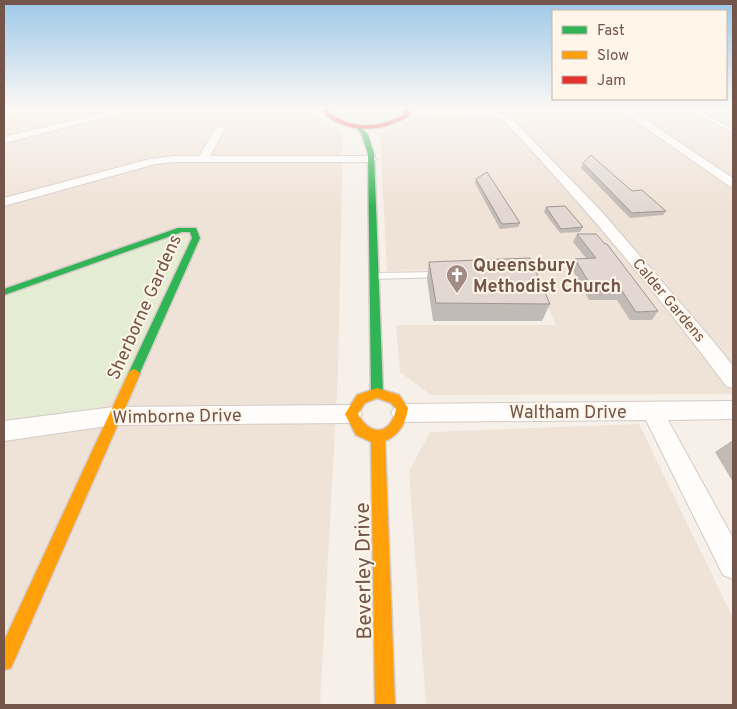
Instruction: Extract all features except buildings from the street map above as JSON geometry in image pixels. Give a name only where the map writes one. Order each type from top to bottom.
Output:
[{"type":"street","points":[[202,160],[212,142]]},
{"type":"street","points":[[368,142],[371,156],[377,393]]},
{"type":"street","points":[[371,156],[375,142]]},
{"type":"street","name":"Calder Gardens","points":[[530,142],[564,177],[675,304],[733,380]]},
{"type":"street","points":[[672,142],[733,183]]},
{"type":"street","points":[[4,202],[154,161],[371,156]]},
{"type":"street","name":"Sherborne Gardens","points":[[4,292],[181,230],[193,230],[196,238],[114,416]]},
{"type":"street","points":[[377,393],[394,398],[400,405],[402,413],[401,422],[396,429],[388,434],[378,436],[368,435],[359,430],[351,414],[359,399],[367,394],[377,393]]},
{"type":"street","name":"Waltham Drive","points":[[402,413],[733,410]]},
{"type":"street","points":[[653,412],[733,565]]},
{"type":"street","name":"Wimborne Drive","points":[[4,431],[114,416],[351,414]]},
{"type":"street","points":[[4,661],[114,416]]},
{"type":"street","name":"Beverley Drive","points":[[378,436],[385,705]]},
{"type":"lane","points":[[373,276],[452,274]]},
{"type":"shaded area","points":[[4,142],[343,142],[338,374],[320,705],[4,705]]},
{"type":"shaded area","points":[[380,142],[733,142],[733,394],[431,395],[400,372],[396,325],[556,325],[531,269],[387,271]]},
{"type":"shaded area","points":[[639,424],[733,618],[733,705],[426,705],[409,471],[430,432]]},
{"type":"green space","points":[[172,236],[182,236],[189,239],[116,395],[102,407],[90,411],[4,419],[4,295]]},
{"type":"traffic: fast","points":[[367,142],[371,154],[377,393]]},
{"type":"traffic: fast","points":[[4,292],[181,230],[193,230],[196,238],[134,374]]},
{"type":"traffic: slow","points":[[4,661],[134,374]]},
{"type":"traffic: slow","points":[[377,393],[395,399],[402,408],[401,416],[394,428],[382,436],[375,437],[361,431],[351,414],[361,399],[377,393]]},
{"type":"traffic: slow","points":[[378,436],[385,705]]},
{"type":"place","name":"Queensbury Methodist Church","points":[[457,294]]}]
